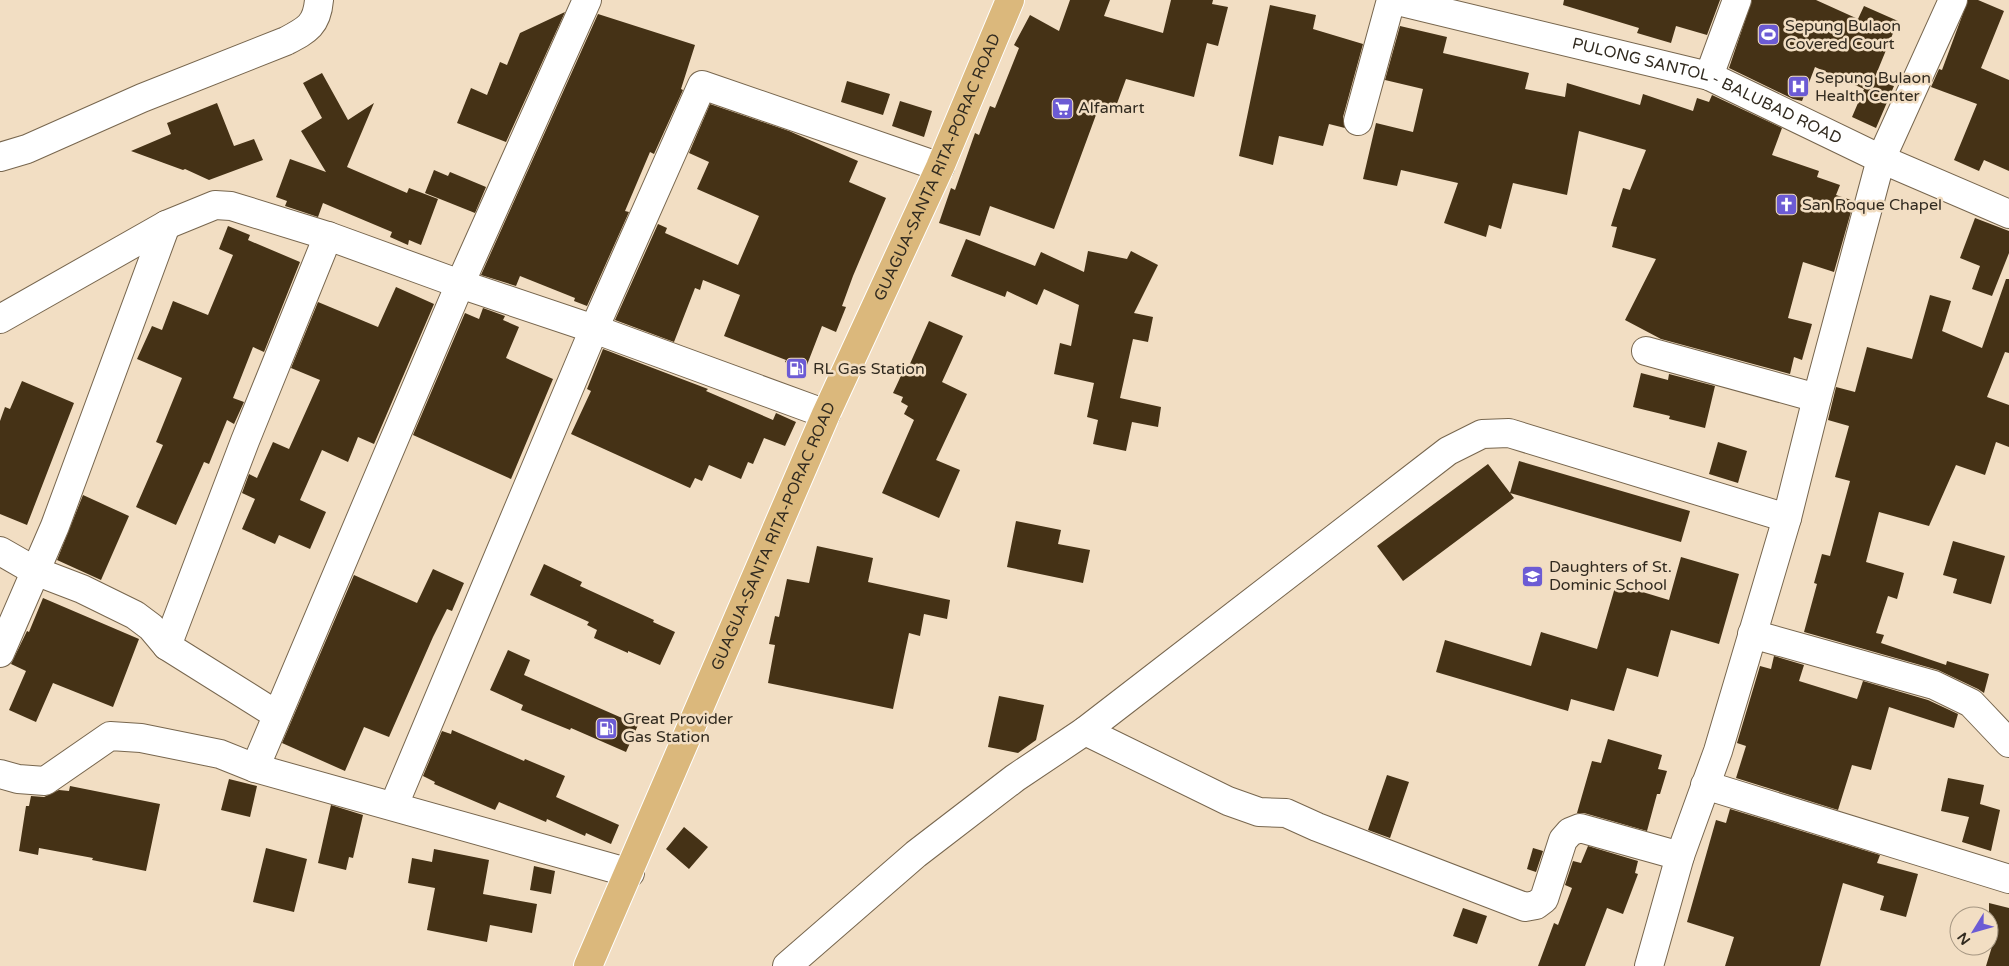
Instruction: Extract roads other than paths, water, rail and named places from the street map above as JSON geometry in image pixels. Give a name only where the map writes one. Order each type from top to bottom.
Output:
[{"type":"main road","name":"GUAGUA-SANTA RITA-PORAC ROAD","points":[[588,966],[826,414],[940,167],[1010,0]]},
{"type":"street","points":[[0,157],[27,148],[142,98],[286,41],[305,31],[314,22],[320,0]]},
{"type":"street","points":[[255,768],[460,284],[587,0]]},
{"type":"street","points":[[1358,121],[1392,0]]},
{"type":"street","name":"PULONG SANTOL - BALUBAD ROAD","points":[[1392,0],[1709,76],[1881,159],[2009,214]]},
{"type":"street","points":[[1709,76],[1736,0]]},
{"type":"street","points":[[1649,966],[1680,856],[1718,751],[1787,518],[1881,159],[1953,0]]},
{"type":"street","points":[[394,806],[594,329],[702,85],[940,167]]},
{"type":"street","points":[[0,319],[166,225],[215,205],[231,206],[328,236],[460,284],[594,329],[826,414]]},
{"type":"street","points":[[0,653],[55,526],[166,225]]},
{"type":"street","points":[[167,646],[245,441],[328,236]]},
{"type":"street","points":[[1646,351],[1817,398]]},
{"type":"street","points":[[787,966],[916,854],[1015,778],[1084,731],[1448,451],[1482,434],[1509,433],[1787,518]]},
{"type":"street","points":[[0,552],[35,571],[89,592],[135,615],[151,627],[167,646],[277,716]]},
{"type":"street","points":[[1752,634],[1934,685],[1971,703],[2009,743]]},
{"type":"street","points":[[1084,731],[1228,801],[1258,812],[1286,814],[1525,907],[1536,905],[1544,898],[1563,840],[1570,832],[1580,828],[1680,856]]},
{"type":"street","points":[[0,774],[18,779],[45,781],[110,736],[141,738],[220,754],[255,768],[630,872]]},
{"type":"street","points":[[1705,784],[2009,879]]},
{"type":"place","name":"Sepung Bulaon Covered Court","points":[[1769,35]]},
{"type":"place","name":"Sepung Bulaon Health Center","points":[[1799,87]]},
{"type":"place","name":"Alfamart","points":[[1062,108]]},
{"type":"place","name":"San Roque Chapel","points":[[1786,205]]},
{"type":"place","name":"RL Gas Station","points":[[797,369]]},
{"type":"place","name":"Daughters of St. Dominic School","points":[[1533,576]]},
{"type":"place","name":"Great Provider Gas Station","points":[[607,728]]}]
